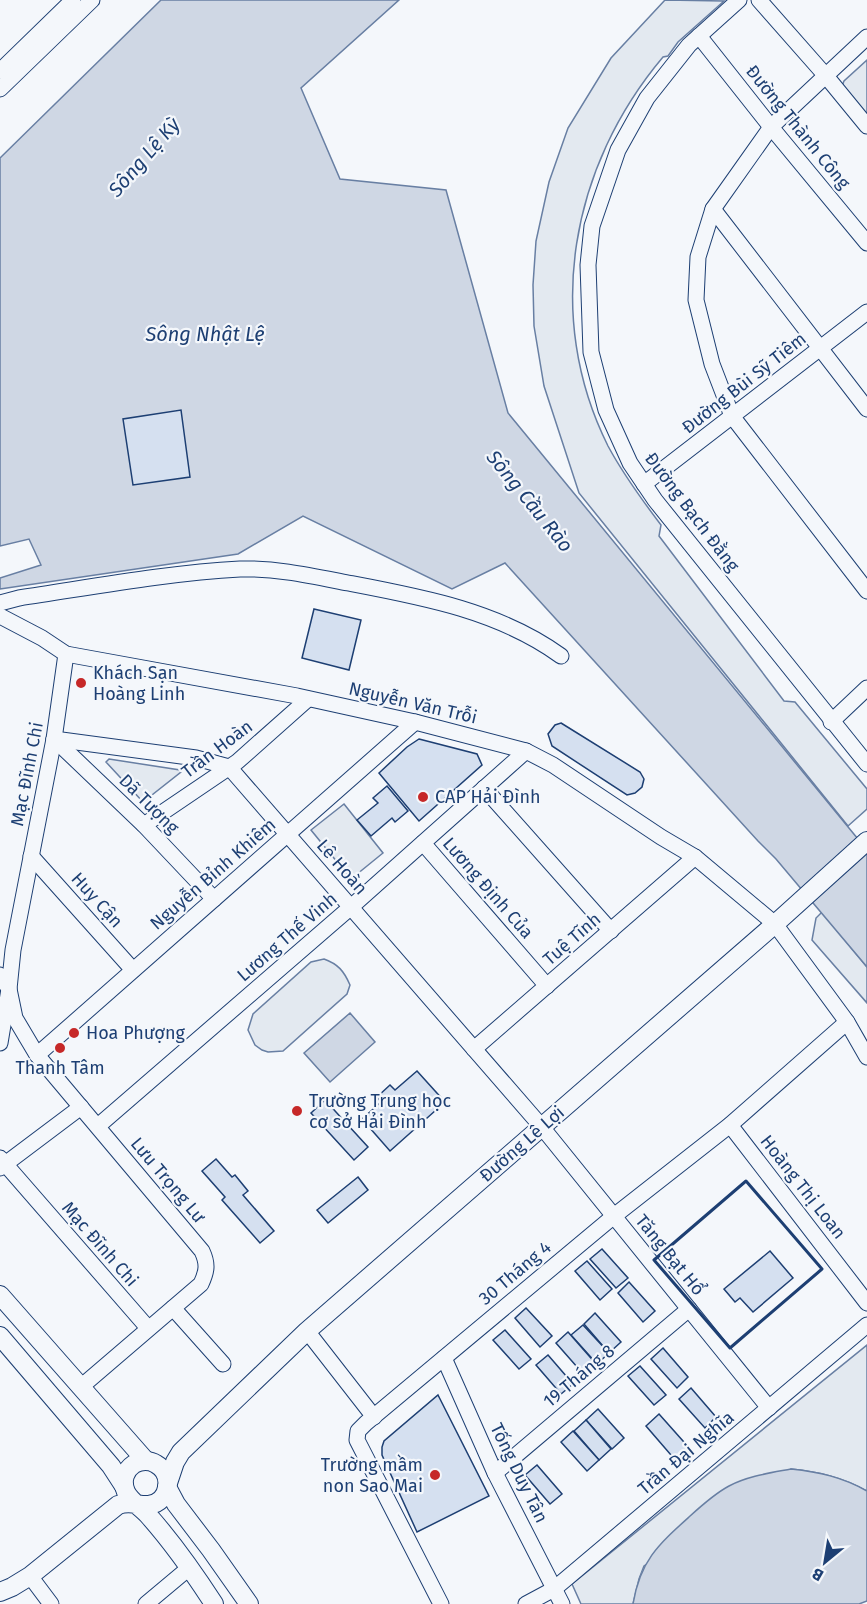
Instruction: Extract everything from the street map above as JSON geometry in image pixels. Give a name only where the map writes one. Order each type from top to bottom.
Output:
[{"type":"main road","name":"Đường Lê Lợi","points":[[168,1485],[175,1462],[182,1452],[307,1331],[775,924],[867,841]]},
{"type":"main road","points":[[0,1295],[82,1386],[133,1449],[164,1470],[176,1504],[249,1604]]},
{"type":"main road","points":[[0,1336],[111,1466],[129,1497],[147,1514],[214,1604]]},
{"type":"main road","name":"Đường Lê Lợi","points":[[150,1461],[182,1452]]},
{"type":"main road","points":[[111,1510],[124,1486],[124,1476],[128,1470],[139,1461],[150,1461]]},
{"type":"main road","points":[[0,1592],[30,1576],[111,1510],[124,1503],[135,1502],[142,1505],[157,1502],[163,1497],[168,1485]]},
{"type":"street","points":[[0,71],[73,0]]},
{"type":"street","points":[[0,89],[92,0]]},
{"type":"street","name":"Đường Bạch Đằng","points":[[739,0],[689,45],[647,98],[618,150],[592,226],[588,265],[591,352],[606,410],[630,463],[644,484],[831,722],[867,764]]},
{"type":"street","points":[[759,0],[867,126]]},
{"type":"street","name":"Đường Thành Công","points":[[699,36],[867,243]]},
{"type":"street","points":[[867,37],[771,127],[713,209],[699,257],[696,300],[712,364],[732,416],[867,591]]},
{"type":"street","points":[[713,209],[867,409]]},
{"type":"street","name":"Đường Bùi Sỹ Tiêm","points":[[644,484],[867,312]]},
{"type":"street","points":[[0,603],[19,598],[161,578],[240,569],[277,569],[399,593],[494,619],[538,639],[561,656]]},
{"type":"street","name":"Nguyễn Văn Trỗi","points":[[0,616],[42,638],[66,654],[308,699],[415,722],[526,751],[553,765],[695,857],[775,924],[847,1022],[867,1057]]},
{"type":"street","name":"Mạc Đĩnh Chi","points":[[0,1043],[13,951],[54,739],[66,654]]},
{"type":"street","points":[[831,722],[867,688]]},
{"type":"street","name":"Trần Hoàn","points":[[144,825],[229,766],[308,699]]},
{"type":"street","name":"Nguyễn Bỉnh Khiêm","points":[[37,1055],[415,722]]},
{"type":"street","points":[[54,739],[196,759],[229,766]]},
{"type":"street","name":"Dã Tượng","points":[[54,739],[144,825],[214,899]]},
{"type":"street","name":"Lương Thế Vinh","points":[[98,1126],[351,907],[526,751]]},
{"type":"street","name":"Lê Hoàn","points":[[229,766],[542,1126]]},
{"type":"street","points":[[484,788],[611,930]]},
{"type":"street","name":"Lương Định Của","points":[[423,843],[547,986]]},
{"type":"street","name":"Huy Cận","points":[[31,856],[133,970]]},
{"type":"street","name":"Tuệ Tĩnh","points":[[474,1049],[695,857]]},
{"type":"street","name":"Lưu Trọng Lư","points":[[0,975],[9,988],[15,1018],[37,1055],[202,1251],[207,1264],[201,1284],[82,1386]]},
{"type":"street","name":"30 Tháng 4","points":[[441,1604],[357,1440],[358,1431],[614,1216],[730,1125],[847,1022]]},
{"type":"street","points":[[2,1164],[81,1107]]},
{"type":"street","name":"Hoàng Thị Loan","points":[[730,1125],[867,1303]]},
{"type":"street","name":"Tăng Bạt Hổ","points":[[542,1126],[769,1408]]},
{"type":"street","name":"Mạc Đĩnh Chi","points":[[2,1164],[148,1328]]},
{"type":"street","points":[[173,1308],[223,1364]]},
{"type":"street","name":"19 Tháng 8","points":[[495,1473],[689,1309]]},
{"type":"street","name":"Trần Đại Nghĩa","points":[[526,1604],[554,1589],[867,1325]]},
{"type":"street","points":[[307,1331],[374,1417]]},
{"type":"street","name":"Tống Duy Tân","points":[[444,1358],[495,1473],[562,1604]]},
{"type":"street","points":[[146,1604],[189,1568]]},
{"type":"street","points":[[30,1576],[51,1604]]},
{"type":"shaded area","points":[[665,0],[724,1],[678,42],[668,56],[663,57],[632,100],[606,145],[588,194],[577,244],[573,295],[576,346],[588,396],[608,446],[633,487],[661,525],[659,536],[784,701],[795,702],[867,789],[867,809],[848,826],[579,493],[544,386],[534,326],[533,285],[536,241],[549,182],[568,128],[611,58]]},
{"type":"shaded area","points":[[867,60],[867,117],[842,86],[844,81]]},
{"type":"shaded area","points":[[109,759],[181,772],[143,802],[106,762]]},
{"type":"shaded area","points":[[344,804],[383,853],[351,879],[311,830]]},
{"type":"shaded area","points":[[822,912],[867,967],[867,1003],[812,940],[816,918]]},
{"type":"shaded area","points":[[324,959],[337,966],[345,976],[350,985],[347,994],[283,1051],[268,1052],[255,1045],[248,1030],[253,1014],[311,962]]},
{"type":"shaded area","points":[[867,1345],[867,1491],[830,1476],[791,1469],[644,1566],[633,1604],[581,1604],[572,1584]]},
{"type":"water","name":"Sông Nhật Lệ","points":[[161,0],[399,0],[301,88],[340,179],[446,190],[508,413],[867,850],[867,967],[776,859],[505,563],[452,589],[303,516],[238,554],[0,589],[0,578],[41,565],[29,539],[0,546],[0,158]]},
{"type":"water","points":[[350,1013],[375,1042],[330,1082],[304,1053]]},
{"type":"water","points":[[791,1469],[830,1476],[867,1491],[867,1601],[859,1604],[633,1604],[640,1576],[652,1555],[668,1536],[703,1504],[736,1483],[759,1475]]},
{"type":"building","points":[[181,410],[190,477],[133,485],[123,419]]},
{"type":"building","points":[[314,609],[361,620],[349,670],[302,658]]},
{"type":"building","points":[[561,723],[640,772],[644,779],[642,787],[635,793],[627,795],[552,746],[548,734],[555,725]]},
{"type":"building","name":"CAP Hải Đình","points":[[419,739],[477,754],[482,765],[419,821],[379,773]]},
{"type":"building","points":[[387,786],[408,811],[395,822],[392,818],[371,836],[357,820],[378,803],[373,798]]},
{"type":"building","points":[[417,1071],[445,1102],[390,1151],[362,1119],[381,1102],[377,1097],[390,1085],[395,1090]]},
{"type":"building","points":[[325,1100],[368,1147],[354,1160],[311,1113]]},
{"type":"building","points":[[216,1159],[232,1177],[235,1175],[248,1191],[243,1195],[274,1231],[260,1243],[222,1200],[225,1197],[202,1171]]},
{"type":"building","points":[[358,1177],[368,1190],[328,1223],[317,1210]]},
{"type":"building","points":[[602,1249],[628,1278],[616,1288],[590,1259]]},
{"type":"building","points":[[770,1251],[793,1278],[753,1312],[740,1298],[735,1302],[724,1289]]},
{"type":"building","points":[[587,1261],[612,1289],[600,1300],[575,1271]]},
{"type":"building","points":[[629,1282],[655,1311],[643,1322],[618,1293]]},
{"type":"building","points":[[526,1308],[552,1336],[540,1347],[515,1318]]},
{"type":"building","points":[[595,1313],[621,1342],[609,1353],[584,1324]]},
{"type":"building","points":[[583,1325],[609,1353],[597,1364],[571,1335]]},
{"type":"building","points":[[505,1330],[531,1359],[519,1369],[493,1340]]},
{"type":"building","points":[[568,1332],[597,1365],[585,1376],[556,1343]]},
{"type":"building","points":[[663,1348],[688,1377],[677,1388],[651,1359]]},
{"type":"building","points":[[548,1355],[573,1384],[561,1394],[536,1365]]},
{"type":"building","points":[[640,1366],[666,1395],[654,1405],[628,1376]]},
{"type":"building","points":[[691,1388],[716,1417],[705,1428],[679,1399]]},
{"type":"building","name":"Trường mầm non Sao Mai","points":[[438,1395],[489,1496],[417,1532],[382,1455],[382,1447],[384,1441]]},
{"type":"building","points":[[598,1409],[624,1438],[612,1449],[586,1420]]},
{"type":"building","points":[[659,1414],[691,1450],[677,1462],[646,1426]]},
{"type":"building","points":[[586,1420],[611,1449],[599,1460],[574,1431]]},
{"type":"building","points":[[573,1431],[599,1460],[587,1471],[561,1442]]},
{"type":"building","points":[[537,1465],[562,1494],[550,1504],[525,1475]]},
{"type":"wall","points":[[746,1181],[822,1269],[730,1348],[654,1260],[746,1181]]},
{"type":"place","name":"Khách Sạn Hoàng Linh","points":[[81,683]]},
{"type":"place","name":"CAP Hải Đình","points":[[423,797]]},
{"type":"place","name":"Hoa Phượng","points":[[74,1033]]},
{"type":"place","name":"Thanh Tâm","points":[[60,1048]]},
{"type":"place","name":"Trường Trung học cơ sở Hải Đình","points":[[297,1111]]},
{"type":"place","name":"Trường mầm non Sao Mai","points":[[435,1475]]},
{"type":"water label","name":"Sông Lệ Kỳ","points":[[144,157]]},
{"type":"water label","name":"Sông Cầu Rào","points":[[530,501]]}]
